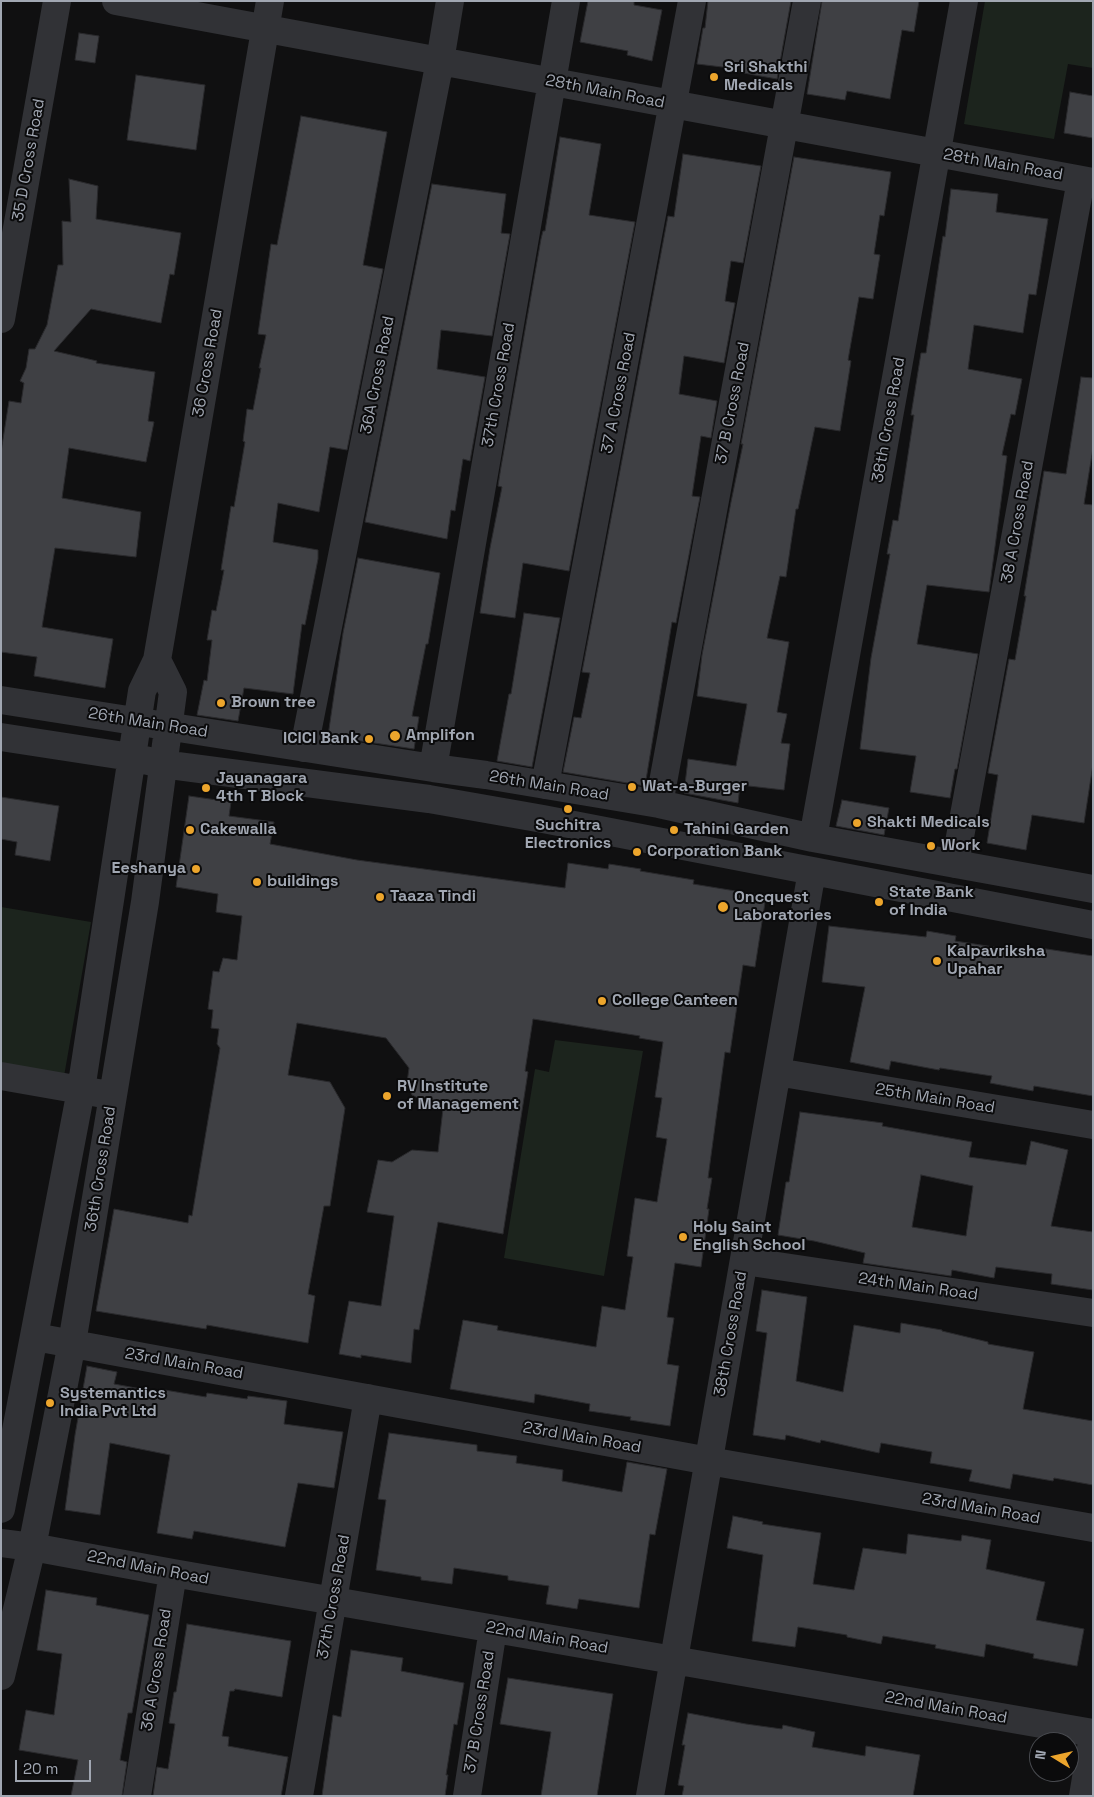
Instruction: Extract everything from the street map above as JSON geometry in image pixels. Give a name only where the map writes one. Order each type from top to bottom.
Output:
[{"type":"street","name":"35 D Cross Road","points":[[1,319],[57,1]]},
{"type":"street","name":"28th Main Road","points":[[116,1],[1087,181]]},
{"type":"street","name":"36 Cross Road","points":[[131,757],[142,691],[157,660],[270,1]]},
{"type":"street","name":"36A Cross Road","points":[[304,748],[440,61],[450,1]]},
{"type":"street","name":"37th Cross Road","points":[[433,768],[566,1]]},
{"type":"street","name":"37 A Cross Road","points":[[545,785],[692,1]]},
{"type":"street","name":"37 B Cross Road","points":[[659,804],[807,1]]},
{"type":"street","name":"38th Cross Road","points":[[813,838],[964,1]]},
{"type":"street","name":"38 A Cross Road","points":[[955,864],[1087,181]]},
{"type":"street","name":"36th Cross Road","points":[[1,1676],[32,1546],[72,1344],[144,902],[173,692],[157,660]]},
{"type":"street","name":"26th Main Road","points":[[1,700],[486,775],[659,804],[813,838],[1093,889]]},
{"type":"street","name":"26th Main Road","points":[[1,737],[131,757],[162,764],[429,799],[543,819],[1093,925]]},
{"type":"street","name":"36th Cross Road","points":[[1,1509],[81,1090],[131,757]]},
{"type":"street","name":"38th Cross Road","points":[[650,1796],[812,871]]},
{"type":"street","name":"25th Main Road","points":[[776,1072],[1093,1125]]},
{"type":"street","points":[[1,1076],[113,1095]]},
{"type":"street","name":"24th Main Road","points":[[744,1261],[1093,1314]]},
{"type":"street","name":"23rd Main Road","points":[[35,1337],[708,1461],[1093,1528]]},
{"type":"street","name":"37th Cross Road","points":[[299,1796],[368,1398]]},
{"type":"street","name":"22nd Main Road","points":[[1,1543],[32,1546],[172,1573],[1093,1735]]},
{"type":"street","name":"36 A Cross Road","points":[[137,1796],[172,1573]]},
{"type":"street","name":"37 B Cross Road","points":[[467,1796],[493,1629]]},
{"type":"street","points":[[1083,1796],[1093,1735]]},
{"type":"shaded area","points":[[985,1],[1093,1],[1093,68],[1068,64],[1054,139],[964,124]]},
{"type":"shaded area","points":[[1,907],[91,922],[63,1082],[1,1071]]},
{"type":"shaded area","points":[[555,1040],[643,1051],[604,1276],[504,1258],[535,1069],[549,1072]]},
{"type":"building","points":[[588,1],[634,1],[634,5],[662,10],[652,61],[627,55],[628,51],[580,42]]},
{"type":"building","points":[[708,1],[791,1],[777,79],[738,72],[739,69],[697,64],[703,28],[705,28]]},
{"type":"building","points":[[822,1],[919,1],[914,32],[902,30],[890,99],[847,91],[845,100],[807,94]]},
{"type":"building","points":[[79,33],[99,36],[95,63],[75,60]]},
{"type":"building","points":[[136,75],[205,85],[196,150],[127,140]]},
{"type":"building","points":[[1070,92],[1093,96],[1093,138],[1064,133]]},
{"type":"building","points":[[301,116],[387,132],[363,265],[383,269],[347,450],[330,447],[319,512],[278,503],[273,542],[318,550],[318,559],[305,625],[302,624],[293,694],[244,688],[238,721],[197,715],[204,680],[207,681],[212,640],[207,640],[212,610],[216,611],[224,570],[221,570],[231,506],[234,507],[245,442],[243,441],[247,409],[253,410],[261,368],[259,368],[266,335],[258,334],[271,244],[277,245]]},
{"type":"building","points":[[560,137],[601,144],[589,215],[635,222],[569,571],[523,563],[515,618],[480,613],[502,487],[498,486],[501,467],[541,239],[543,231],[545,231]]},
{"type":"building","points":[[683,154],[761,166],[743,263],[731,261],[725,301],[735,303],[724,363],[684,356],[679,394],[717,401],[711,438],[701,436],[692,496],[700,497],[676,623],[672,622],[645,786],[563,772],[574,717],[581,718],[590,673],[582,672],[668,216],[674,217]]},
{"type":"building","points":[[794,157],[891,172],[884,216],[880,215],[874,254],[880,255],[873,299],[859,297],[848,360],[851,361],[840,431],[815,427],[798,509],[796,509],[786,577],[780,576],[767,638],[789,642],[777,712],[787,714],[781,743],[790,744],[784,790],[740,785],[738,803],[684,793],[688,759],[736,766],[747,704],[697,696],[702,655],[743,444],[741,444]]},
{"type":"building","points":[[69,179],[98,186],[96,219],[181,233],[174,275],[170,274],[161,323],[91,309],[54,351],[97,361],[96,363],[155,372],[148,421],[154,422],[146,462],[69,448],[62,498],[141,512],[136,557],[55,548],[42,627],[113,639],[105,688],[34,676],[37,657],[1,652],[1,452],[9,401],[21,403],[24,383],[20,381],[26,368],[29,349],[35,349],[47,325],[58,265],[63,265],[62,221],[71,222]]},
{"type":"building","points":[[432,184],[506,194],[501,233],[510,234],[492,336],[441,330],[437,369],[485,377],[470,461],[463,459],[455,511],[451,510],[447,539],[365,522]]},
{"type":"building","points":[[951,189],[998,194],[996,212],[1048,219],[1036,295],[1029,294],[1023,333],[974,325],[968,369],[1022,379],[1015,415],[1011,414],[1002,455],[1007,456],[989,592],[927,585],[917,644],[978,654],[950,798],[910,792],[916,756],[860,749],[871,658],[890,554],[887,554],[893,520],[898,521],[914,415],[911,415],[921,353],[926,353]]},
{"type":"building","points":[[1081,377],[1093,378],[1093,448],[1084,504],[1093,505],[1093,764],[1084,823],[1032,815],[1026,850],[987,843],[998,775],[988,773],[1009,659],[1015,660],[1044,471],[1066,474]]},
{"type":"building","points":[[358,558],[440,573],[428,644],[426,644],[412,716],[419,717],[414,749],[328,736],[343,633]]},
{"type":"building","points":[[524,613],[560,618],[532,767],[497,761],[509,694],[511,694]]},
{"type":"building","points":[[189,796],[231,802],[229,816],[274,822],[270,844],[357,860],[565,888],[568,863],[608,869],[609,864],[694,880],[693,884],[766,896],[755,967],[743,965],[730,1053],[725,1052],[708,1178],[712,1178],[701,1267],[675,1263],[667,1317],[674,1318],[667,1364],[679,1366],[670,1426],[630,1420],[631,1417],[589,1411],[590,1404],[535,1394],[534,1403],[450,1389],[463,1320],[498,1326],[497,1330],[596,1347],[602,1306],[625,1310],[633,1257],[627,1256],[635,1198],[657,1202],[667,1139],[656,1137],[662,1098],[655,1097],[663,1042],[639,1038],[640,1036],[533,1019],[525,1071],[528,1072],[503,1234],[438,1222],[419,1330],[414,1329],[411,1363],[361,1355],[361,1358],[339,1354],[349,1301],[381,1306],[394,1216],[367,1212],[378,1160],[392,1162],[412,1150],[438,1152],[444,1100],[424,1101],[412,1095],[407,1083],[409,1068],[386,1038],[297,1023],[288,1075],[330,1082],[345,1108],[330,1206],[324,1206],[308,1294],[315,1296],[308,1343],[207,1325],[206,1329],[96,1311],[114,1209],[188,1223],[189,1215],[192,1216],[220,1048],[217,1044],[219,1029],[211,1028],[213,1010],[208,1009],[213,971],[219,972],[223,958],[237,960],[242,916],[216,912],[218,894],[176,887]]},
{"type":"building","points":[[1,797],[59,806],[50,861],[15,855],[17,842],[1,839]]},
{"type":"building","points":[[842,800],[889,808],[884,835],[836,826]]},
{"type":"building","points":[[829,926],[926,937],[927,931],[956,936],[955,941],[1039,954],[1040,948],[1093,956],[1093,1096],[1034,1086],[1033,1091],[990,1083],[992,1076],[940,1068],[939,1070],[891,1061],[889,1070],[850,1062],[865,987],[822,982]]},
{"type":"building","points":[[800,1112],[883,1123],[882,1126],[972,1142],[969,1157],[1026,1165],[1031,1141],[1068,1150],[1051,1226],[1093,1232],[1093,1290],[1051,1284],[1052,1274],[996,1267],[994,1278],[952,1270],[951,1276],[863,1263],[865,1253],[778,1235],[786,1182],[789,1182]],"holes":[[[921,1175],[973,1186],[966,1236],[912,1227]]]},
{"type":"building","points":[[762,1290],[807,1297],[796,1381],[843,1392],[854,1325],[900,1333],[901,1323],[942,1330],[988,1342],[988,1344],[1034,1352],[1023,1409],[1093,1421],[1093,1485],[1054,1478],[1053,1481],[1013,1474],[1010,1489],[969,1481],[972,1470],[930,1463],[932,1452],[881,1443],[879,1453],[821,1440],[820,1443],[786,1435],[785,1440],[753,1435],[767,1333],[756,1331]]},
{"type":"building","points":[[87,1366],[117,1372],[114,1384],[158,1392],[159,1389],[206,1397],[207,1393],[247,1399],[248,1396],[287,1401],[284,1424],[343,1432],[334,1488],[298,1483],[285,1547],[194,1531],[192,1539],[157,1533],[170,1455],[110,1443],[100,1515],[65,1510]]},
{"type":"building","points":[[389,1433],[477,1445],[477,1451],[517,1456],[516,1463],[563,1470],[562,1481],[622,1492],[627,1462],[667,1469],[655,1535],[650,1534],[639,1608],[579,1599],[577,1609],[546,1604],[549,1586],[508,1580],[508,1576],[454,1568],[452,1584],[421,1580],[421,1577],[376,1570],[386,1500],[378,1499]]},
{"type":"building","points":[[733,1516],[763,1522],[762,1524],[821,1533],[813,1584],[854,1590],[863,1548],[906,1554],[908,1534],[961,1541],[962,1535],[991,1540],[986,1569],[1045,1582],[1036,1620],[1084,1629],[1077,1666],[1033,1658],[1034,1654],[986,1644],[984,1657],[935,1648],[936,1645],[883,1636],[881,1644],[847,1637],[847,1635],[798,1627],[795,1647],[752,1641],[763,1555],[727,1548]]},
{"type":"building","points":[[46,1590],[97,1598],[96,1605],[149,1615],[132,1713],[128,1713],[120,1760],[127,1762],[122,1796],[71,1796],[78,1760],[19,1750],[26,1710],[54,1715],[62,1654],[37,1650]]},
{"type":"building","points":[[187,1624],[291,1641],[282,1697],[235,1689],[230,1691],[222,1736],[229,1737],[228,1746],[288,1757],[281,1796],[153,1796],[157,1767],[168,1769],[175,1724],[169,1723]]},
{"type":"building","points":[[351,1650],[403,1658],[401,1671],[464,1683],[457,1725],[454,1724],[446,1775],[448,1775],[445,1796],[322,1796],[333,1715],[341,1717]]},
{"type":"building","points":[[508,1678],[613,1694],[597,1796],[541,1796],[551,1732],[500,1724]]},
{"type":"building","points":[[688,1713],[746,1724],[782,1729],[783,1725],[815,1732],[812,1747],[865,1756],[866,1746],[920,1755],[913,1796],[682,1796],[684,1786],[678,1785],[685,1745],[682,1745]]},
{"type":"place","name":"Sri Shakthi Medicals","points":[[714,77]]},
{"type":"place","name":"Brown tree","points":[[221,703]]},
{"type":"place","name":"Amplifon","points":[[395,736]]},
{"type":"place","name":"ICICI Bank","points":[[369,739]]},
{"type":"place","name":"Wat-a-Burger","points":[[632,787]]},
{"type":"place","name":"Jayanagara 4th T Block","points":[[206,788]]},
{"type":"place","name":"Suchitra Electronics","points":[[568,809]]},
{"type":"place","name":"Shakti Medicals","points":[[857,823]]},
{"type":"place","name":"Cakewalla","points":[[190,830]]},
{"type":"place","name":"Tahini Garden","points":[[674,830]]},
{"type":"place","name":"Work","points":[[931,846]]},
{"type":"place","name":"Corporation Bank","points":[[637,852]]},
{"type":"place","name":"Eeshanya","points":[[196,869]]},
{"type":"place","name":"buildings","points":[[257,882]]},
{"type":"place","name":"Taaza Tindi","points":[[380,897]]},
{"type":"place","name":"State Bank of India","points":[[879,902]]},
{"type":"place","name":"Oncquest Laboratories","points":[[723,907]]},
{"type":"place","name":"Kalpavriksha Upahar","points":[[937,961]]},
{"type":"place","name":"College Canteen","points":[[602,1001]]},
{"type":"place","name":"RV Institute of Management","points":[[387,1096]]},
{"type":"place","name":"Holy Saint English School","points":[[683,1237]]},
{"type":"place","name":"Systemantics India Pvt Ltd","points":[[50,1403]]}]
